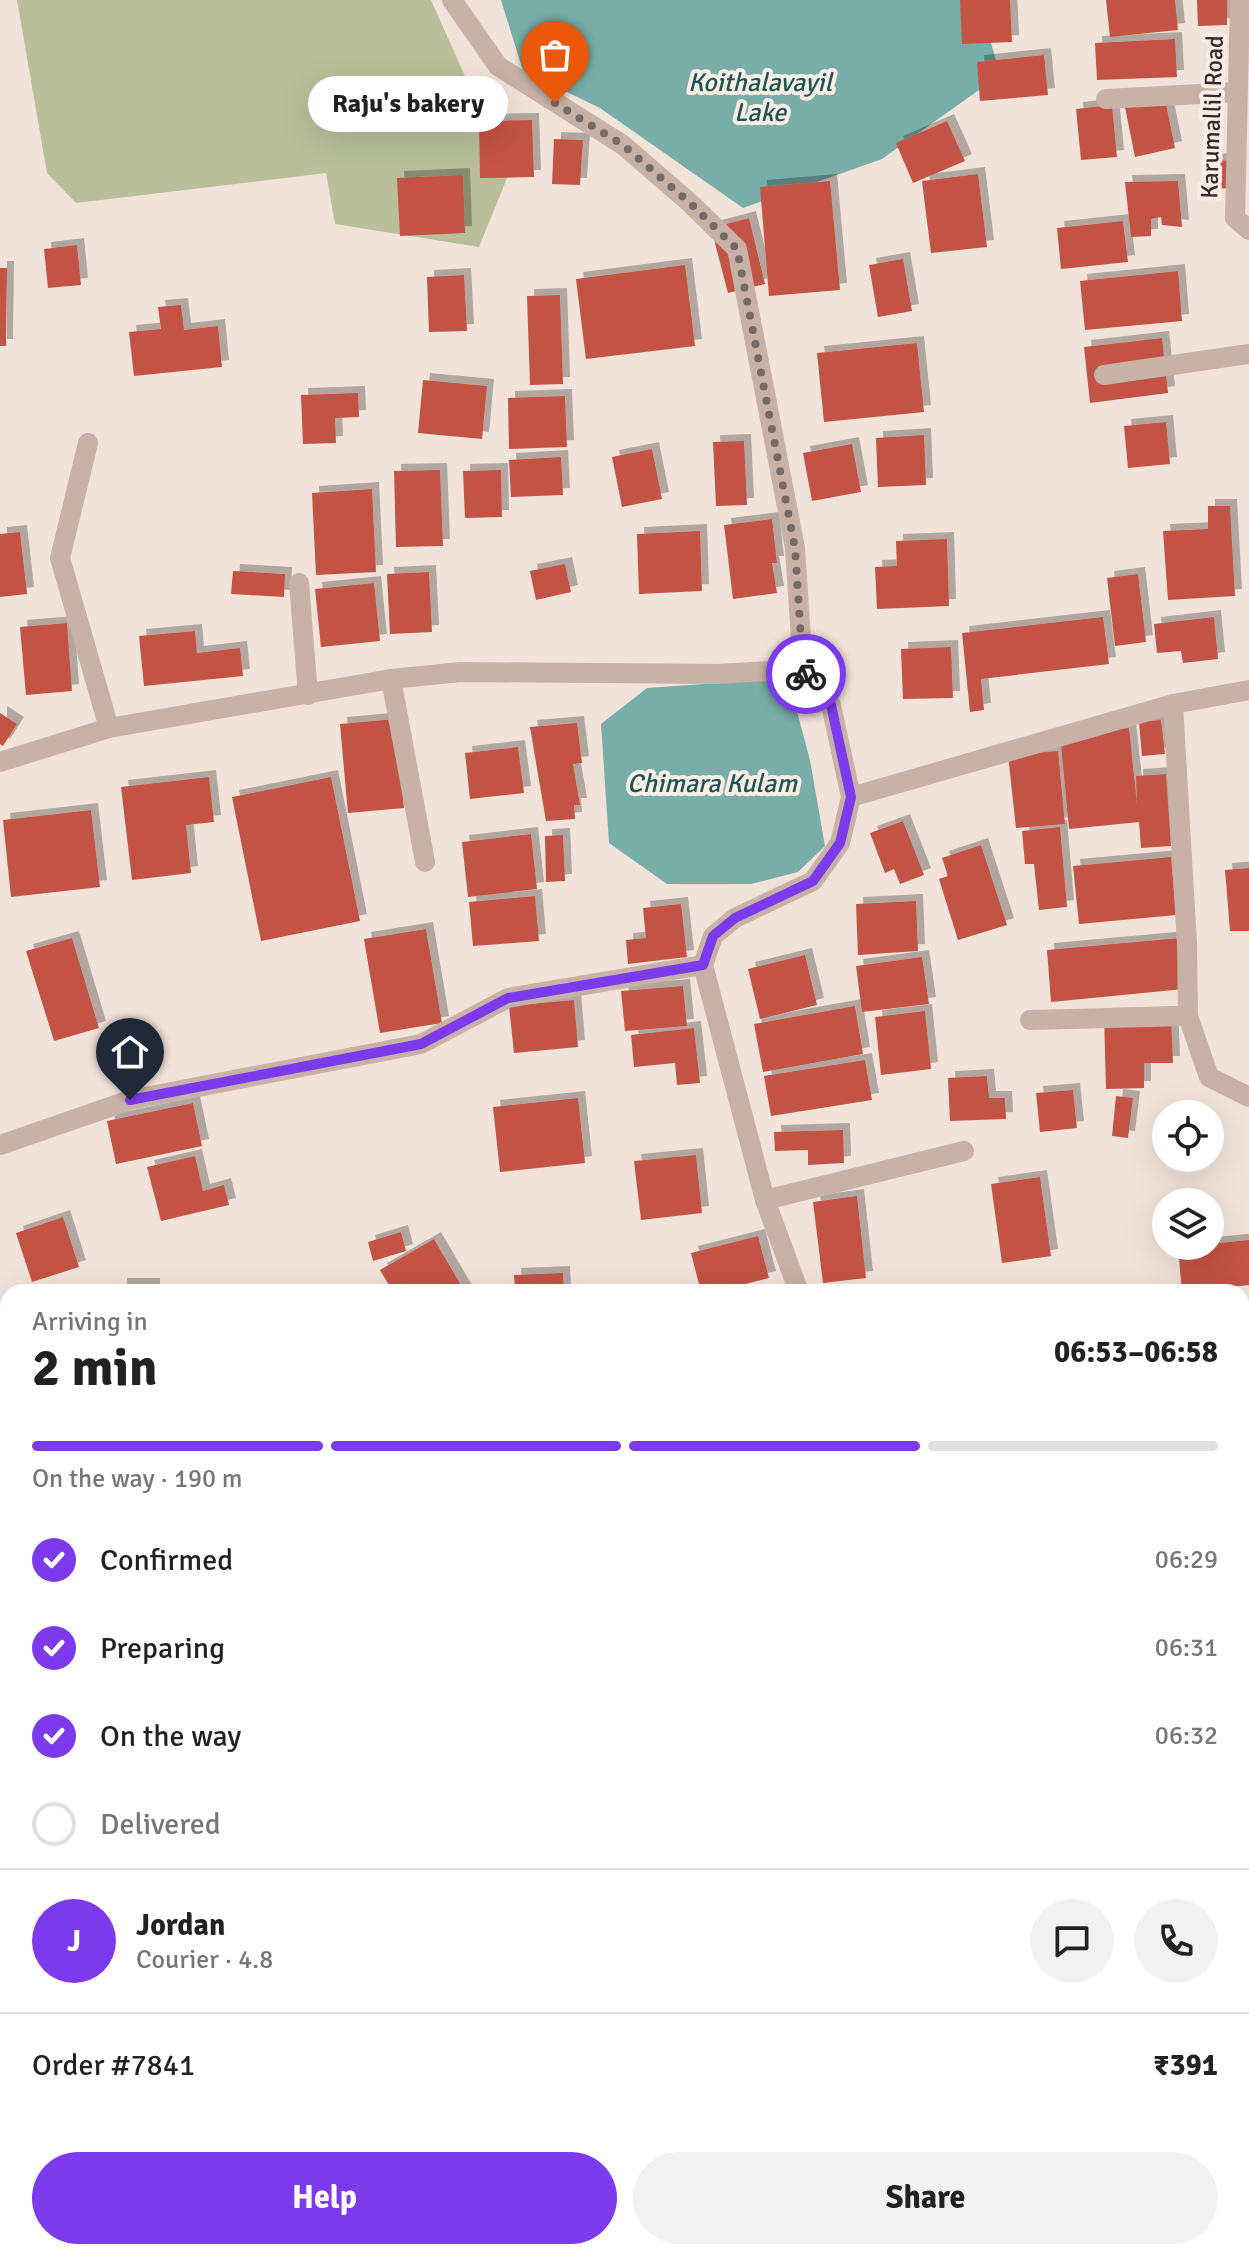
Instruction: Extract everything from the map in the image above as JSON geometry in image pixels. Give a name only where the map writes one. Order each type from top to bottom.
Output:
[{"type":"street","points":[[452,0],[498,66],[623,145],[737,249],[795,548],[803,669],[831,705],[851,797],[840,843],[813,881],[735,918],[713,936],[703,965],[765,1200],[796,1284]]},
{"type":"street","name":"Karumallil Road","points":[[1240,0],[1235,218],[1249,230]]},
{"type":"street","points":[[1106,99],[1237,92]]},
{"type":"street","points":[[1104,375],[1249,354]]},
{"type":"street","points":[[88,443],[60,558],[109,728]]},
{"type":"street","points":[[299,583],[308,695]]},
{"type":"street","points":[[0,762],[109,728],[391,679],[461,672],[718,674],[803,669]]},
{"type":"street","points":[[391,679],[425,862]]},
{"type":"street","points":[[851,797],[1173,704],[1249,690]]},
{"type":"street","points":[[1173,704],[1187,944],[1188,1016],[1209,1077],[1249,1097]]},
{"type":"street","points":[[0,1145],[130,1100],[421,1044],[508,998],[703,965]]},
{"type":"street","points":[[1030,1020],[1188,1016]]},
{"type":"street","points":[[765,1200],[964,1151]]},
{"type":"green space","points":[[17,0],[431,0],[477,103],[518,151],[479,247],[335,224],[326,173],[76,203],[47,173]]},
{"type":"water","name":"Koithalavayil Lake","points":[[501,0],[979,0],[1000,75],[882,159],[743,208],[600,108],[523,71]]},
{"type":"water","name":"Chimara Kulam","points":[[788,678],[810,760],[825,846],[798,872],[751,884],[667,884],[609,843],[601,724],[647,688]]},
{"type":"building","points":[[960,0],[1010,0],[1012,42],[962,44]]},
{"type":"building","points":[[1106,0],[1175,0],[1178,30],[1110,37]]},
{"type":"building","points":[[1197,0],[1227,0],[1227,25],[1198,26]]},
{"type":"building","points":[[1175,39],[1177,77],[1097,80],[1095,43]]},
{"type":"building","points":[[1044,55],[1048,95],[980,101],[977,62]]},
{"type":"building","points":[[1165,99],[1175,148],[1135,157],[1125,107]]},
{"type":"building","points":[[1112,105],[1117,157],[1081,160],[1076,109]]},
{"type":"building","points":[[532,120],[534,177],[480,178],[479,121]]},
{"type":"building","points":[[947,121],[965,161],[913,183],[896,143]]},
{"type":"building","points":[[554,139],[583,140],[580,185],[552,184]]},
{"type":"building","points":[[1234,160],[1234,188],[1206,189],[1205,161]]},
{"type":"building","points":[[978,174],[987,247],[931,253],[922,181]]},
{"type":"building","points":[[463,175],[465,233],[400,236],[397,178]]},
{"type":"building","points":[[830,181],[840,290],[769,296],[760,187]]},
{"type":"building","points":[[1178,181],[1182,227],[1162,225],[1161,217],[1151,219],[1151,236],[1131,237],[1125,182]]},
{"type":"building","points":[[749,218],[765,284],[728,293],[711,228]]},
{"type":"building","points":[[1123,221],[1128,262],[1061,269],[1057,228]]},
{"type":"building","points":[[77,245],[81,285],[48,288],[44,249]]},
{"type":"building","points":[[903,259],[912,311],[878,317],[869,265]]},
{"type":"building","points":[[685,265],[695,346],[586,359],[576,279]]},
{"type":"building","points":[[0,268],[7,268],[6,346],[0,346]]},
{"type":"building","points":[[1178,271],[1182,321],[1085,330],[1080,281]]},
{"type":"building","points":[[464,275],[467,331],[429,332],[427,277]]},
{"type":"building","points":[[560,295],[563,384],[530,385],[527,296]]},
{"type":"building","points":[[181,305],[184,330],[218,326],[222,367],[134,376],[129,332],[161,329],[158,307]]},
{"type":"building","points":[[1162,338],[1168,393],[1090,403],[1084,347]]},
{"type":"building","points":[[917,343],[924,412],[824,422],[817,353]]},
{"type":"building","points":[[423,380],[487,386],[482,439],[418,433]]},
{"type":"building","points":[[358,393],[359,417],[335,418],[336,443],[303,444],[301,395]]},
{"type":"building","points":[[565,396],[567,447],[509,449],[508,398]]},
{"type":"building","points":[[1166,422],[1170,464],[1128,468],[1124,426]]},
{"type":"building","points":[[924,435],[926,485],[878,487],[876,438]]},
{"type":"building","points":[[744,441],[747,505],[716,506],[713,442]]},
{"type":"building","points":[[852,444],[861,492],[812,501],[803,453]]},
{"type":"building","points":[[652,449],[662,499],[622,507],[612,457]]},
{"type":"building","points":[[561,457],[563,495],[511,497],[509,460]]},
{"type":"building","points":[[440,470],[443,546],[396,547],[394,471]]},
{"type":"building","points":[[501,470],[502,517],[465,518],[463,471]]},
{"type":"building","points":[[372,489],[376,572],[316,575],[312,493]]},
{"type":"building","points":[[1208,506],[1230,506],[1235,596],[1168,600],[1163,531],[1208,529]]},
{"type":"building","points":[[772,519],[777,563],[772,563],[777,593],[733,599],[724,525]]},
{"type":"building","points":[[700,531],[702,591],[639,594],[637,534]]},
{"type":"building","points":[[20,532],[27,594],[0,597],[0,534]]},
{"type":"building","points":[[947,539],[949,606],[877,609],[875,567],[897,566],[896,541]]},
{"type":"building","points":[[565,564],[571,592],[536,600],[530,571]]},
{"type":"building","points":[[233,571],[285,574],[284,597],[231,594]]},
{"type":"building","points":[[429,572],[432,632],[390,634],[387,574]]},
{"type":"building","points":[[1138,574],[1146,642],[1115,646],[1107,578]]},
{"type":"building","points":[[374,583],[380,641],[321,647],[315,589]]},
{"type":"building","points":[[1103,617],[1109,664],[981,679],[984,710],[970,712],[962,633]]},
{"type":"building","points":[[1214,617],[1218,659],[1183,663],[1181,651],[1157,653],[1154,624]]},
{"type":"building","points":[[67,623],[72,691],[26,695],[20,627]]},
{"type":"building","points":[[195,631],[197,653],[240,648],[243,676],[144,686],[139,636]]},
{"type":"building","points":[[951,647],[953,698],[903,699],[901,649]]},
{"type":"building","points":[[0,713],[17,724],[3,746],[0,744]]},
{"type":"building","points":[[395,719],[404,808],[348,813],[340,724]]},
{"type":"building","points":[[1161,720],[1165,754],[1142,756],[1139,722]]},
{"type":"building","points":[[577,723],[582,763],[573,764],[580,805],[574,805],[575,819],[546,821],[530,727]]},
{"type":"building","points":[[1129,728],[1137,804],[1136,776],[1166,774],[1171,846],[1141,848],[1139,822],[1069,829],[1060,734]]},
{"type":"building","points":[[518,747],[524,793],[470,799],[465,753]]},
{"type":"building","points":[[1058,751],[1065,824],[1016,828],[1008,755]]},
{"type":"building","points":[[209,777],[214,822],[186,825],[191,873],[132,880],[121,787]]},
{"type":"building","points":[[331,777],[360,921],[261,941],[232,797]]},
{"type":"building","points":[[91,810],[100,887],[11,897],[3,820]]},
{"type":"building","points":[[903,821],[924,875],[900,884],[894,869],[885,873],[870,833]]},
{"type":"building","points":[[1060,827],[1067,907],[1039,910],[1034,864],[1025,864],[1022,831]]},
{"type":"building","points":[[531,834],[537,889],[468,897],[462,842]]},
{"type":"building","points":[[563,835],[565,881],[546,882],[545,836]]},
{"type":"building","points":[[981,845],[1007,925],[958,940],[939,879],[948,876],[942,858]]},
{"type":"building","points":[[1171,857],[1176,915],[1079,924],[1073,866]]},
{"type":"building","points":[[1249,868],[1249,931],[1230,931],[1225,870]]},
{"type":"building","points":[[535,896],[539,941],[473,946],[469,902]]},
{"type":"building","points":[[916,901],[918,951],[858,955],[856,904]]},
{"type":"building","points":[[681,904],[687,957],[628,964],[626,940],[646,938],[643,908]]},
{"type":"building","points":[[426,929],[442,1023],[380,1033],[364,939]]},
{"type":"building","points":[[72,938],[99,1028],[54,1041],[26,951]]},
{"type":"building","points":[[1180,938],[1184,989],[1051,1002],[1047,950]]},
{"type":"building","points":[[805,955],[817,1005],[760,1019],[748,969]]},
{"type":"building","points":[[922,957],[929,1004],[862,1012],[856,966]]},
{"type":"building","points":[[683,986],[687,1026],[625,1031],[621,991]]},
{"type":"building","points":[[574,1000],[578,1047],[514,1053],[509,1006]]},
{"type":"building","points":[[855,1006],[863,1054],[763,1072],[754,1024]]},
{"type":"building","points":[[925,1011],[931,1069],[881,1075],[875,1017]]},
{"type":"building","points":[[1171,1013],[1173,1063],[1144,1063],[1144,1088],[1106,1089],[1104,1015]]},
{"type":"building","points":[[694,1028],[700,1083],[677,1085],[675,1063],[634,1067],[631,1035]]},
{"type":"building","points":[[865,1060],[872,1100],[771,1116],[764,1076]]},
{"type":"building","points":[[987,1076],[989,1098],[1005,1098],[1006,1119],[950,1121],[948,1078]]},
{"type":"building","points":[[1073,1090],[1077,1128],[1040,1132],[1036,1093]]},
{"type":"building","points":[[1116,1096],[1133,1098],[1128,1138],[1112,1136]]},
{"type":"building","points":[[578,1098],[585,1163],[500,1172],[493,1107]]},
{"type":"building","points":[[193,1103],[202,1146],[116,1164],[107,1121]]},
{"type":"building","points":[[843,1130],[844,1163],[808,1165],[808,1150],[775,1151],[774,1132]]},
{"type":"building","points":[[696,1155],[702,1213],[641,1220],[634,1161]]},
{"type":"building","points":[[195,1156],[203,1191],[224,1185],[229,1205],[161,1221],[147,1167]]},
{"type":"building","points":[[1040,1177],[1051,1256],[1002,1263],[991,1184]]},
{"type":"building","points":[[857,1196],[866,1278],[823,1283],[813,1202]]},
{"type":"building","points":[[63,1217],[79,1267],[32,1282],[16,1233]]},
{"type":"building","points":[[401,1232],[406,1251],[373,1261],[368,1242]]},
{"type":"building","points":[[758,1236],[769,1278],[745,1284],[699,1284],[691,1253]]},
{"type":"building","points":[[434,1239],[460,1284],[388,1284],[380,1270]]},
{"type":"building","points":[[1249,1240],[1249,1284],[1181,1284],[1179,1260],[1224,1260],[1224,1243]]},
{"type":"building","points":[[563,1273],[564,1284],[515,1284],[514,1275]]},
{"type":"way so far","points":[[555,103],[623,145],[737,249],[795,548],[803,669],[806,674]]},
{"type":"place","name":"Raju's bakery","points":[[555,103]]},
{"type":"route","points":[[130,1100],[421,1044],[508,998],[703,965],[713,936],[735,918],[813,881],[840,843],[851,797],[831,705],[806,674]]}]
